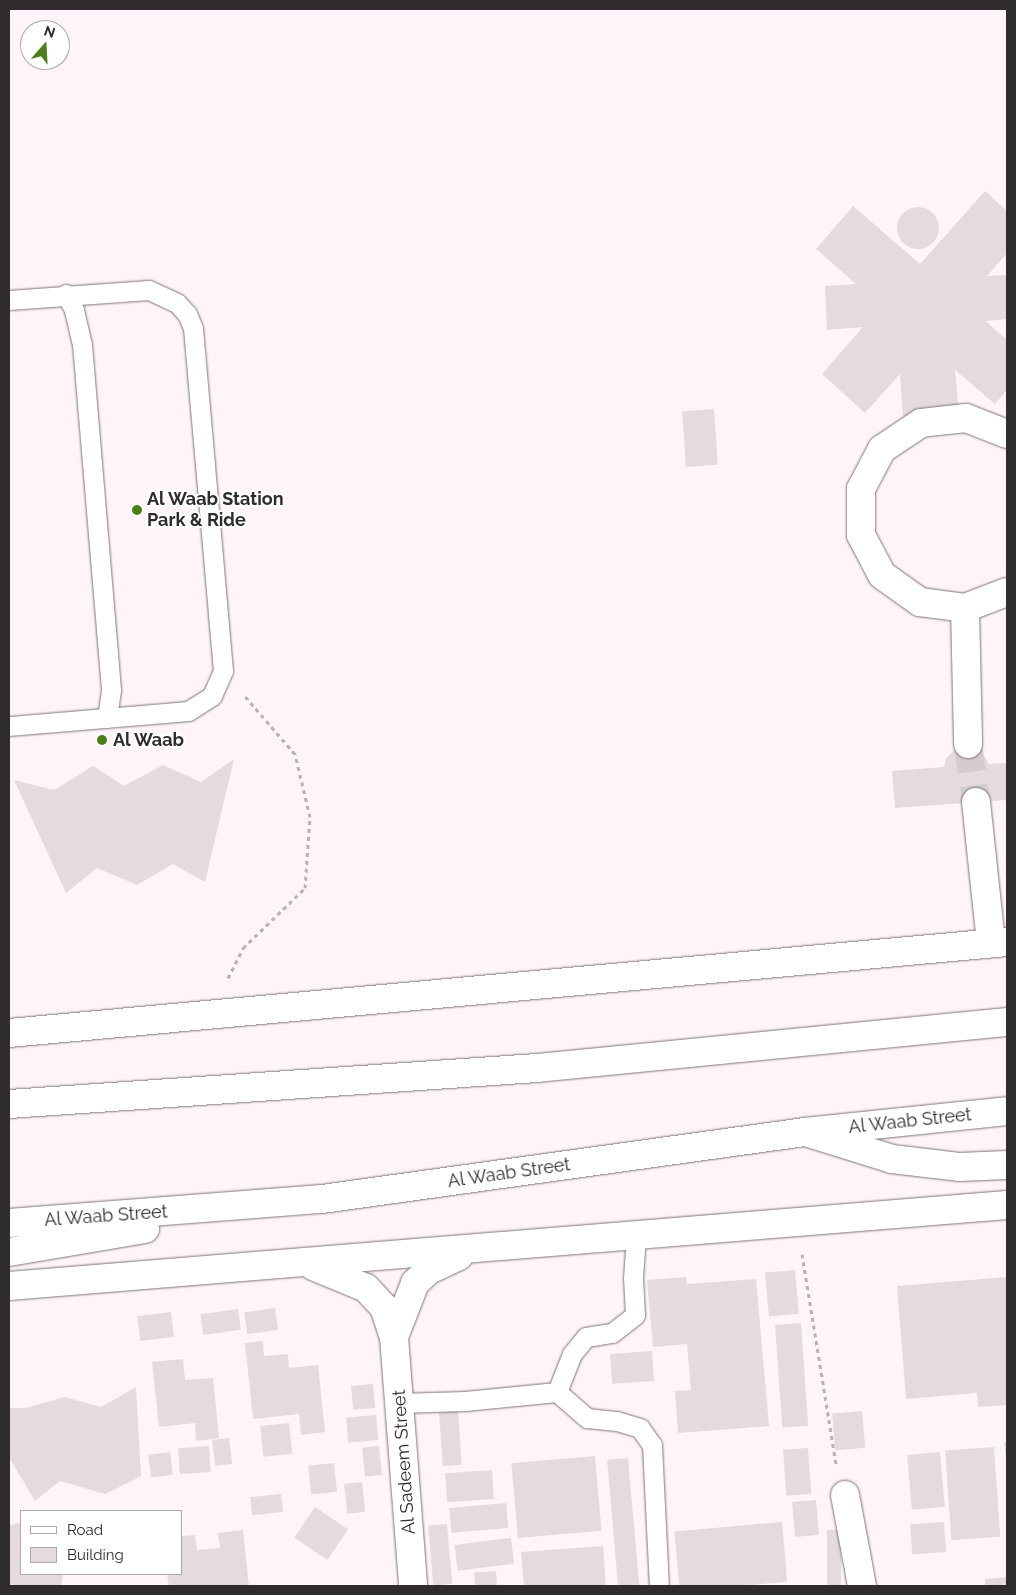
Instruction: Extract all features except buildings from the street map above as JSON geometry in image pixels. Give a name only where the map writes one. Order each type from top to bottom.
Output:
[{"type":"main road","points":[[1007,434],[966,418],[921,423],[882,449],[861,489],[861,535],[882,575],[920,602],[965,608],[1007,592]]},
{"type":"main road","points":[[965,608],[968,744]]},
{"type":"main road","points":[[9,1033],[999,942],[976,802]]},
{"type":"main road","points":[[9,1104],[537,1068],[1005,1021]]},
{"type":"main road","name":"Al Waab Street","points":[[9,1223],[322,1199],[805,1132],[1007,1111]]},
{"type":"main road","points":[[805,1132],[892,1159],[959,1167],[1007,1165]]},
{"type":"main road","points":[[9,1252],[322,1199]]},
{"type":"main road","points":[[9,1286],[468,1251],[1007,1205]]},
{"type":"main road","name":"Al Sadeem Street","points":[[394,1337],[415,1283],[429,1270],[468,1251]]},
{"type":"main road","name":"Al Sadeem Street","points":[[305,1263],[344,1276],[366,1288],[384,1307],[394,1337],[413,1586]]},
{"type":"main road","points":[[846,1495],[862,1586]]},
{"type":"lane","points":[[9,300],[66,294],[149,290],[176,303],[193,328],[222,670],[212,696],[188,711],[9,726]]},
{"type":"lane","points":[[66,294],[74,310],[82,344],[111,690],[107,718]]},
{"type":"lane","points":[[557,1392],[572,1354],[586,1337],[612,1333],[636,1315],[633,1278],[636,1236]]},
{"type":"lane","points":[[399,1403],[465,1401],[557,1392],[587,1418],[617,1421],[640,1428],[652,1445],[659,1586]]},
{"type":"path","points":[[222,670],[295,754],[310,817],[305,888],[243,948],[228,978]]},
{"type":"path","points":[[797,1223],[836,1464],[846,1495]]},
{"type":"tunnel","points":[[968,744],[976,802]]},
{"type":"place","name":"Al Waab Station Park & Ride","points":[[137,510]]},
{"type":"place","name":"Al Waab","points":[[102,740]]}]
